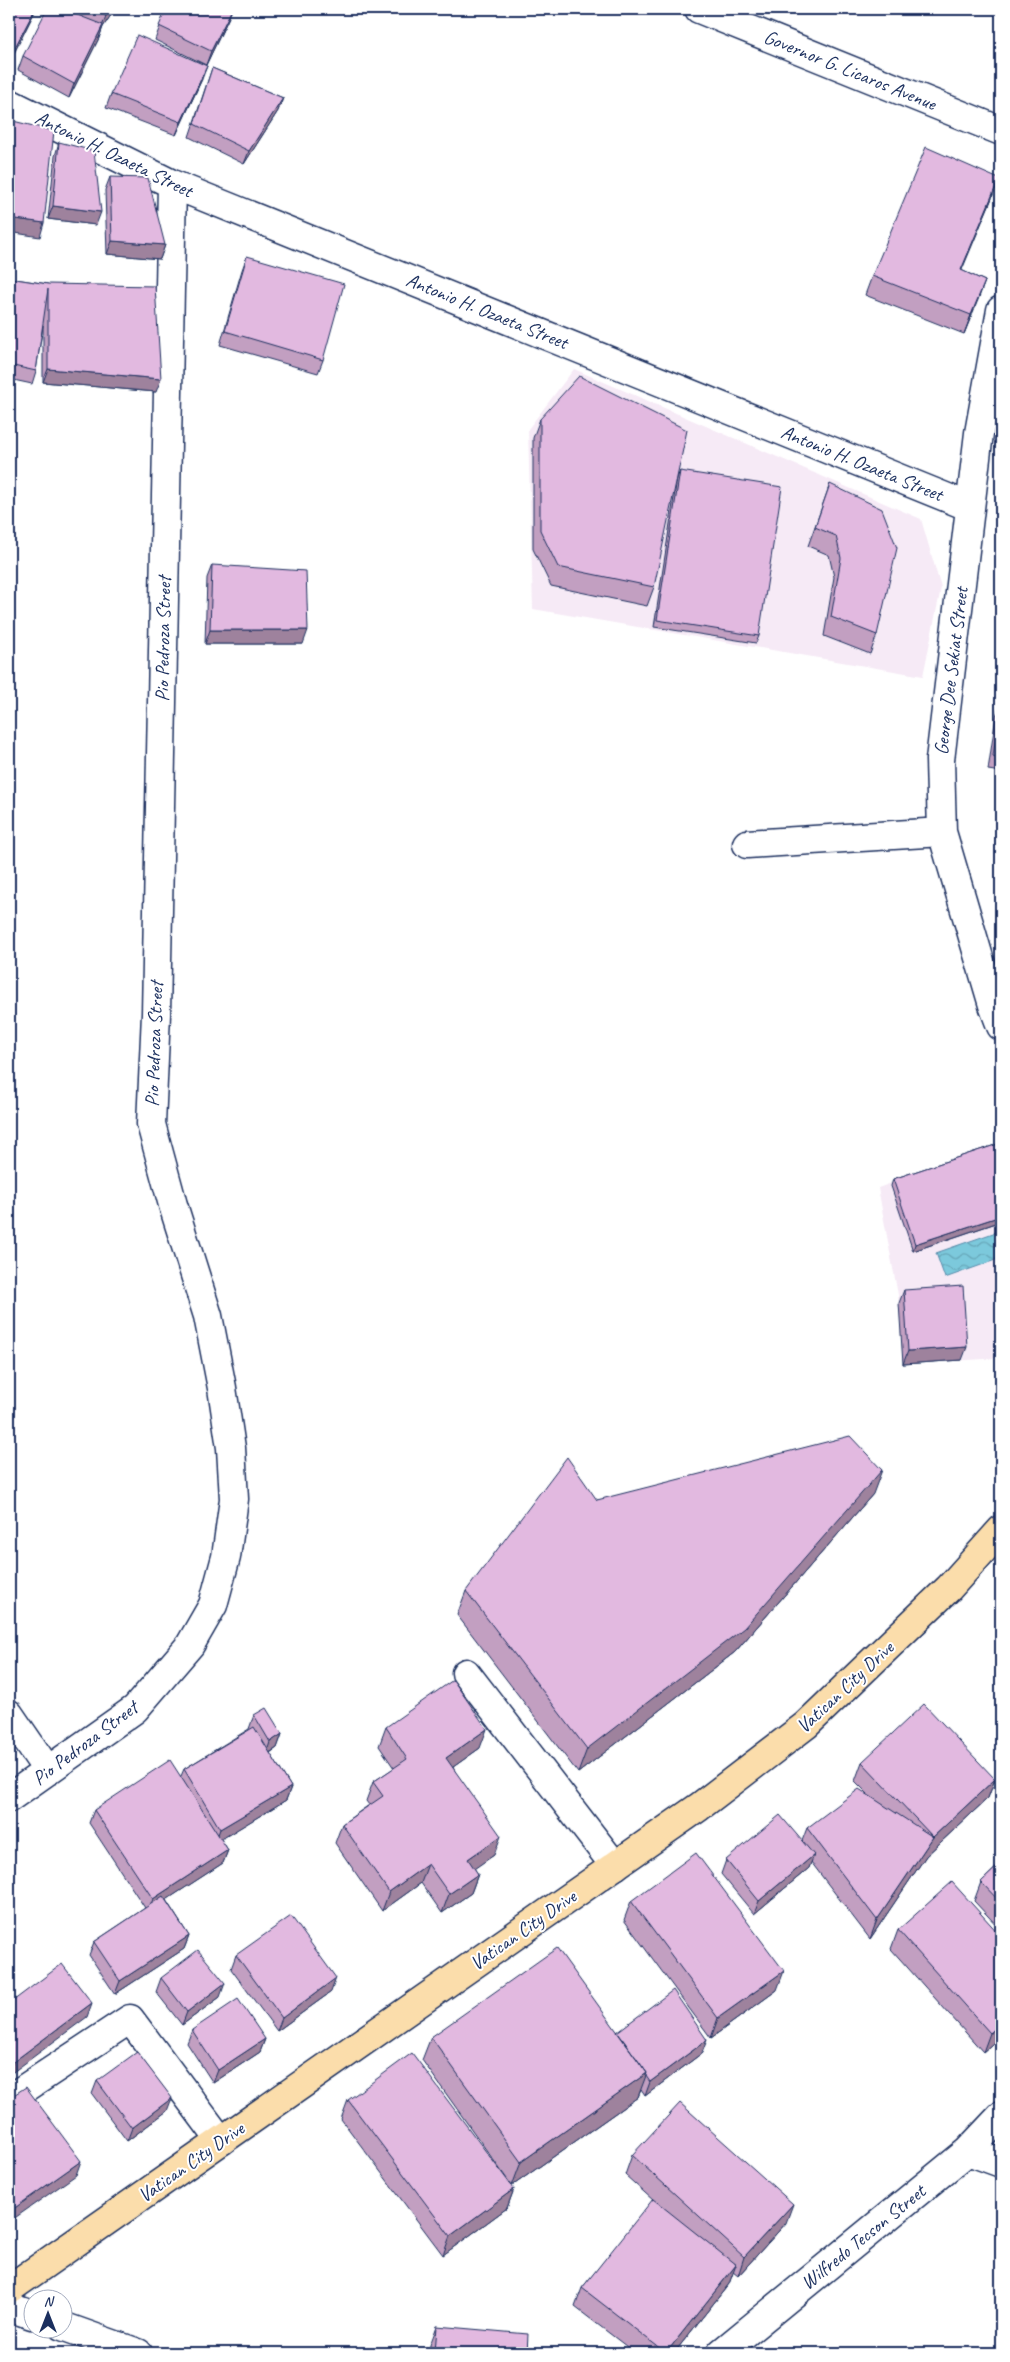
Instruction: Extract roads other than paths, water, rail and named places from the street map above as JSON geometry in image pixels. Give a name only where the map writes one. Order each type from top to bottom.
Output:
[{"type":"main road","name":"Vatican City Drive","points":[[9,2289],[699,1807],[806,1725],[949,1588],[1001,1530]]},
{"type":"street","name":"Governor G. Licaros Avenue","points":[[699,9],[1001,132]]},
{"type":"street","name":"Antonio H. Ozaeta Street","points":[[9,103],[172,184],[970,507]]},
{"type":"street","name":"Pio Pedroza Street","points":[[9,1798],[135,1710],[190,1645],[214,1605],[226,1556],[234,1499],[231,1448],[208,1316],[172,1205],[151,1124],[156,1014],[172,184]]},
{"type":"street","name":"George Dee Sekiat Street","points":[[1001,310],[979,433],[940,760],[942,832],[993,1005],[1001,1026]]},
{"type":"street","points":[[748,844],[942,832]]},
{"type":"street","points":[[466,1673],[615,1866]]},
{"type":"street","points":[[9,1714],[48,1771]]},
{"type":"street","points":[[9,2099],[130,2019],[221,2141]]},
{"type":"street","name":"Wilfredo Tecson Street","points":[[721,2353],[968,2151],[1001,2116]]},
{"type":"street","points":[[968,2151],[1001,2163]]},
{"type":"street","points":[[9,2307],[22,2312]]},
{"type":"street","points":[[72,2330],[138,2353]]},
{"type":"water","points":[[999,1231],[1001,1258],[945,1278],[936,1253]]}]
